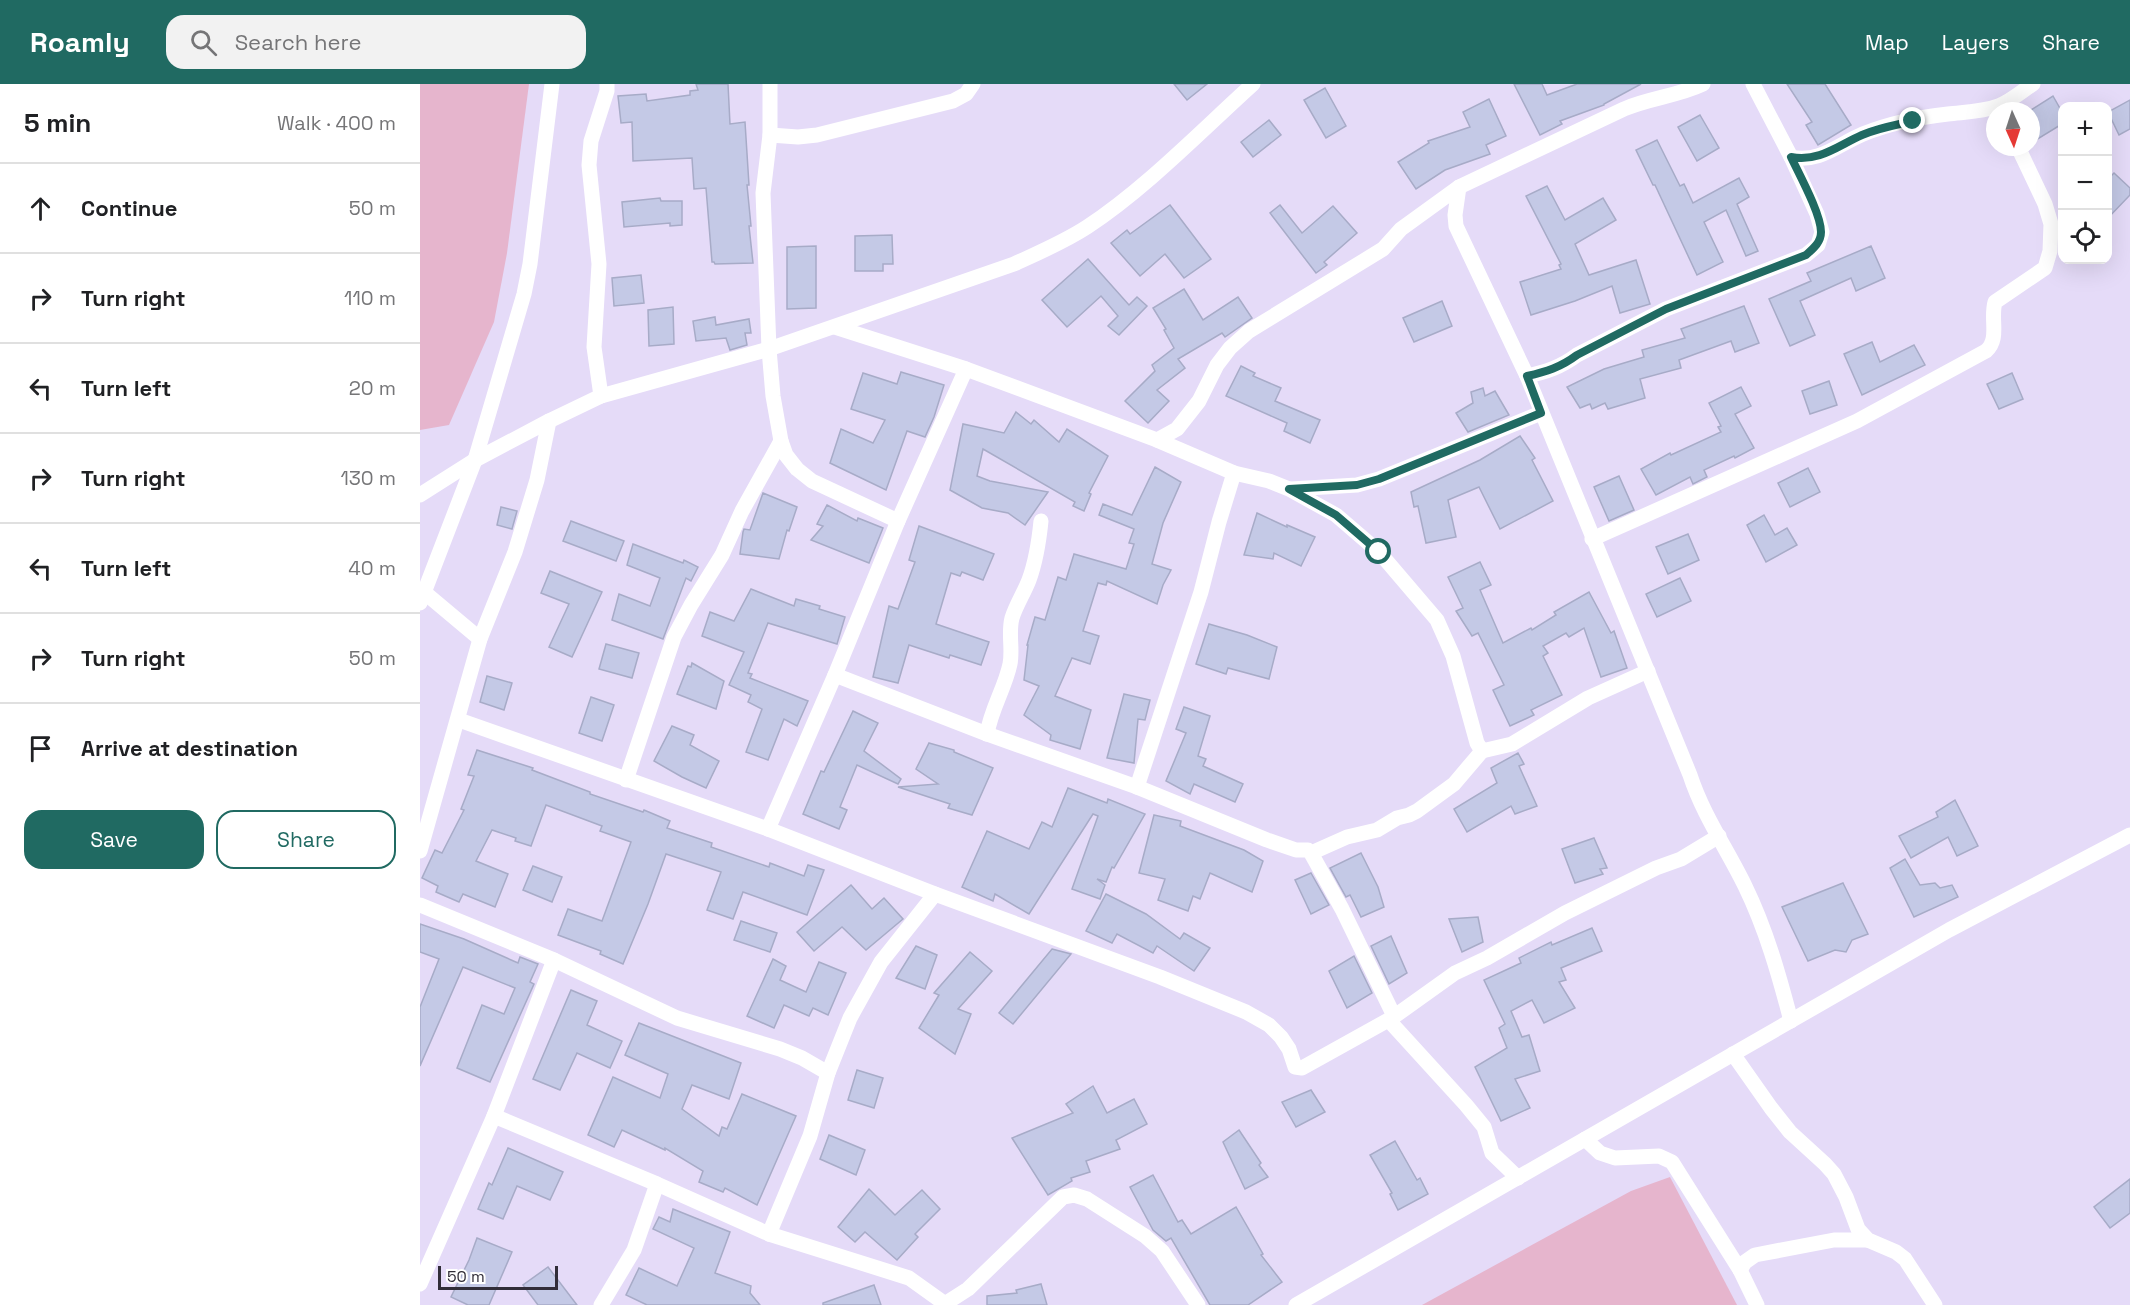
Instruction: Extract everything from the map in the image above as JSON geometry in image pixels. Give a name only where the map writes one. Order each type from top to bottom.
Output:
[{"type":"street","points":[[480,639],[422,598],[475,460],[524,294],[530,264],[551,84]]},
{"type":"street","points":[[601,396],[594,347],[599,264],[589,165],[591,141],[607,91],[607,84]]},
{"type":"street","points":[[771,84],[770,135],[763,194],[769,350],[773,396],[781,441],[786,454],[797,469],[812,481],[898,521]]},
{"type":"street","points":[[770,135],[798,137],[817,135],[953,101],[966,94],[973,84]]},
{"type":"street","points":[[420,495],[475,460],[601,396],[769,350],[1014,264],[1050,247],[1086,228],[1117,205],[1253,84]]},
{"type":"street","points":[[1157,441],[1177,429],[1199,401],[1217,365],[1230,348],[1249,331],[1383,249],[1401,229],[1459,187],[1624,109],[1703,84]]},
{"type":"street","points":[[1527,376],[1564,365],[1577,355],[1666,309],[1806,255],[1818,245],[1821,232],[1817,214],[1791,157],[1753,84]]},
{"type":"street","points":[[2010,102],[2032,84]]},
{"type":"street","points":[[1791,157],[1814,158],[1863,134],[1930,116],[1986,110]]},
{"type":"street","points":[[1592,539],[1857,421],[1992,346],[1995,302],[2045,268],[2050,251],[2051,224],[2022,156]]},
{"type":"street","points":[[1459,187],[1455,215],[1456,226],[1527,376],[1700,804],[1747,889],[1774,956],[1791,1021]]},
{"type":"street","points":[[836,327],[966,369],[1157,441],[1234,473],[1269,481],[1289,489],[1336,515],[1389,562],[1437,620],[1453,656],[1477,743],[1482,751]]},
{"type":"street","points":[[768,829],[835,675],[898,521],[966,369]]},
{"type":"street","points":[[1289,489],[1348,486],[1379,479],[1541,413]]},
{"type":"street","points":[[420,851],[459,720],[480,639],[515,552],[537,480],[549,421]]},
{"type":"street","points":[[626,780],[674,637],[722,555],[742,512],[781,441]]},
{"type":"street","points":[[1137,787],[1201,592],[1234,473]]},
{"type":"street","points":[[987,734],[993,711],[1008,674],[1011,661],[1012,615],[1029,578],[1041,521]]},
{"type":"street","points":[[1311,854],[1347,837],[1377,830],[1397,818],[1417,811],[1454,784],[1482,751],[1512,744],[1588,698],[1648,672]]},
{"type":"street","points":[[835,675],[987,734],[1137,787],[1267,840],[1296,850],[1308,850],[1342,909],[1393,1017],[1393,1025],[1484,1127],[1492,1153],[1518,1178]]},
{"type":"street","points":[[459,720],[768,829],[935,894],[1160,977],[1246,1012],[1269,1024],[1289,1049],[1295,1067],[1302,1068],[1393,1017],[1455,973],[1487,958],[1565,913],[1656,868],[1681,859],[1719,836]]},
{"type":"street","points":[[1296,1305],[1949,930],[2130,835]]},
{"type":"street","points":[[769,1234],[810,1137],[828,1073],[850,1018],[881,962],[935,894]]},
{"type":"street","points":[[420,904],[554,960],[677,1018],[780,1048],[828,1073]]},
{"type":"street","points":[[420,1284],[494,1116],[554,960]]},
{"type":"street","points":[[1733,1054],[1790,1132],[1834,1174],[1858,1229],[1868,1240]]},
{"type":"street","points":[[494,1116],[769,1234],[909,1278],[943,1304],[968,1289],[1063,1197],[1074,1195],[1087,1199],[1145,1236],[1162,1251],[1198,1305]]},
{"type":"street","points":[[1585,1139],[1600,1153],[1615,1158],[1659,1156],[1672,1162],[1740,1270],[1756,1305]]},
{"type":"street","points":[[601,1305],[634,1250],[657,1184]]},
{"type":"street","points":[[1740,1270],[1745,1262],[1755,1255],[1834,1240],[1868,1240],[1896,1252],[1905,1259],[1935,1305]]},
{"type":"shaded area","points":[[420,84],[529,84],[507,253],[494,322],[449,425],[420,430]]},
{"type":"shaded area","points":[[1670,1177],[1737,1305],[1422,1305],[1631,1191]]},
{"type":"building","points":[[696,84],[728,84],[730,124],[745,122],[751,226],[749,226],[753,263],[715,264],[712,262],[706,188],[694,189],[692,158],[633,161],[632,122],[621,123],[618,96],[646,94],[647,101],[690,95],[690,91],[698,90]]},
{"type":"building","points":[[1174,84],[1207,84],[1187,100]]},
{"type":"building","points":[[1514,84],[1542,84],[1547,95],[1577,84],[1641,84],[1604,105],[1560,121],[1562,124],[1540,135]]},
{"type":"building","points":[[1787,84],[1825,84],[1851,125],[1818,145],[1806,125],[1812,122]]},
{"type":"building","points":[[1325,88],[1346,126],[1326,138],[1304,100]]},
{"type":"building","points":[[2053,96],[2058,105],[2058,126],[2040,137],[2040,104]]},
{"type":"building","points":[[1489,99],[1506,136],[1486,145],[1490,154],[1445,170],[1416,189],[1398,162],[1429,143],[1428,141],[1470,127],[1463,112]]},
{"type":"building","points":[[2130,100],[2130,129],[2119,135],[2112,120],[2112,110]]},
{"type":"building","points":[[1700,115],[1719,148],[1697,161],[1678,127]]},
{"type":"building","points":[[1269,120],[1281,135],[1253,157],[1241,142]]},
{"type":"building","points":[[1657,140],[1680,186],[1684,184],[1693,203],[1739,178],[1749,197],[1737,204],[1758,251],[1746,256],[1726,210],[1704,222],[1723,262],[1697,275],[1636,150]]},
{"type":"building","points":[[2114,173],[2130,188],[2130,195],[2112,214],[2112,210],[2112,175]]},
{"type":"building","points":[[1547,186],[1565,220],[1603,198],[1616,220],[1575,244],[1589,275],[1636,260],[1650,304],[1620,313],[1612,286],[1531,315],[1520,282],[1561,269],[1559,265],[1561,264],[1526,196]]},
{"type":"building","points":[[660,198],[661,201],[682,201],[682,225],[670,226],[670,223],[624,227],[622,202]]},
{"type":"building","points":[[1170,205],[1211,259],[1184,278],[1165,254],[1140,276],[1111,243],[1127,230],[1130,234]]},
{"type":"building","points":[[1280,205],[1302,233],[1333,206],[1357,233],[1324,262],[1327,265],[1316,273],[1270,213]]},
{"type":"building","points":[[892,235],[893,264],[883,264],[883,271],[855,271],[855,236]]},
{"type":"building","points":[[816,246],[816,308],[787,309],[787,247]]},
{"type":"building","points":[[1871,246],[1885,278],[1856,291],[1851,278],[1800,301],[1815,335],[1790,346],[1769,299],[1811,281],[1807,273]]},
{"type":"building","points":[[1088,259],[1129,305],[1137,297],[1147,306],[1119,335],[1108,326],[1118,316],[1101,296],[1067,327],[1042,300]]},
{"type":"building","points":[[641,275],[644,303],[614,306],[612,278]]},
{"type":"building","points":[[1184,289],[1203,320],[1238,297],[1252,318],[1225,337],[1222,333],[1178,359],[1185,368],[1157,390],[1169,401],[1148,423],[1125,401],[1155,371],[1152,365],[1174,348],[1153,308]]},
{"type":"building","points":[[1442,301],[1452,326],[1414,342],[1403,318]]},
{"type":"building","points":[[1744,306],[1759,343],[1735,352],[1731,341],[1679,360],[1681,368],[1640,379],[1645,398],[1608,409],[1605,403],[1592,409],[1590,404],[1580,408],[1567,387],[1604,369],[1644,357],[1642,350],[1685,338],[1681,329]]},
{"type":"building","points":[[673,307],[674,344],[649,346],[648,310]]},
{"type":"building","points":[[715,317],[716,325],[749,319],[751,333],[745,333],[747,345],[730,350],[726,338],[696,341],[693,321]]},
{"type":"building","points":[[1872,342],[1880,362],[1914,345],[1925,365],[1862,395],[1844,354]]},
{"type":"building","points":[[1241,366],[1255,373],[1253,376],[1281,388],[1275,401],[1320,420],[1310,443],[1284,431],[1287,423],[1226,396]]},
{"type":"building","points":[[901,372],[944,385],[925,437],[907,431],[886,490],[830,463],[841,429],[873,443],[885,420],[851,409],[863,373],[897,384]]},
{"type":"building","points":[[2012,373],[2023,399],[1999,409],[1987,384]]},
{"type":"building","points":[[1829,381],[1837,405],[1810,414],[1802,391]]},
{"type":"building","points":[[1741,387],[1751,406],[1735,414],[1754,448],[1704,470],[1707,477],[1693,484],[1690,477],[1656,495],[1641,469],[1670,453],[1671,455],[1721,432],[1718,427],[1721,426],[1709,403]]},
{"type":"building","points":[[1483,388],[1485,396],[1495,391],[1509,415],[1468,432],[1456,413],[1473,403],[1471,392]]},
{"type":"building","points":[[1016,412],[1031,424],[1034,420],[1059,442],[1067,429],[1108,456],[1089,493],[1091,494],[1084,511],[1073,506],[1075,502],[983,449],[977,476],[990,481],[1048,492],[1025,525],[1008,513],[982,508],[950,490],[963,424],[1004,433]]},
{"type":"building","points":[[1520,436],[1535,458],[1532,460],[1553,501],[1500,529],[1479,487],[1448,500],[1456,537],[1426,543],[1418,506],[1414,507],[1411,492],[1480,460]]},
{"type":"building","points":[[1155,467],[1181,482],[1163,523],[1152,564],[1171,570],[1157,604],[1107,581],[1106,585],[1098,583],[1083,631],[1099,636],[1090,664],[1072,658],[1055,696],[1091,710],[1080,749],[1050,740],[1051,735],[1024,715],[1039,686],[1024,680],[1027,645],[1035,617],[1045,620],[1058,577],[1066,580],[1074,554],[1126,569],[1134,544],[1129,543],[1134,529],[1099,515],[1103,504],[1132,515]]},
{"type":"building","points":[[1808,468],[1820,492],[1790,507],[1778,483]]},
{"type":"building","points":[[1619,476],[1634,510],[1609,521],[1594,487]]},
{"type":"building","points":[[763,493],[797,507],[789,531],[787,530],[779,559],[740,554],[744,529],[750,530]]},
{"type":"building","points":[[827,505],[857,521],[858,518],[883,528],[869,563],[811,540],[823,526],[817,524]]},
{"type":"building","points":[[501,507],[517,511],[512,529],[497,525]]},
{"type":"building","points":[[1257,513],[1315,537],[1301,566],[1274,553],[1273,559],[1244,555]]},
{"type":"building","points":[[1764,515],[1775,535],[1787,528],[1797,545],[1766,562],[1747,525]]},
{"type":"building","points":[[571,521],[624,541],[616,561],[563,541]]},
{"type":"building","points":[[919,526],[994,554],[983,580],[962,572],[960,576],[951,573],[936,624],[989,642],[981,665],[950,655],[949,658],[909,645],[898,683],[873,677],[889,606],[898,609],[915,562],[909,560]]},
{"type":"building","points":[[1688,534],[1699,560],[1668,574],[1656,547]]},
{"type":"building","points":[[633,544],[683,563],[684,560],[698,567],[691,581],[686,578],[663,639],[612,620],[619,594],[650,606],[660,578],[627,565]]},
{"type":"building","points":[[1480,562],[1491,585],[1480,590],[1503,643],[1531,628],[1532,630],[1556,615],[1554,612],[1589,592],[1611,633],[1614,631],[1627,668],[1601,677],[1584,628],[1569,637],[1566,633],[1543,646],[1548,653],[1543,656],[1562,695],[1531,710],[1534,715],[1510,726],[1493,690],[1504,685],[1478,633],[1472,636],[1456,611],[1463,608],[1448,577]]},
{"type":"building","points":[[550,571],[602,592],[572,657],[549,647],[569,604],[541,593]]},
{"type":"building","points":[[1680,578],[1691,601],[1657,617],[1646,594]]},
{"type":"building","points":[[751,589],[794,606],[796,599],[845,617],[837,644],[768,623],[748,673],[752,674],[750,678],[808,701],[797,726],[784,719],[768,760],[746,752],[762,709],[748,702],[751,695],[729,685],[744,652],[702,636],[710,612],[734,621]]},
{"type":"building","points":[[1209,624],[1277,647],[1269,679],[1228,668],[1226,674],[1196,664]]},
{"type":"building","points":[[606,644],[639,653],[632,678],[599,669]]},
{"type":"building","points":[[692,663],[724,681],[716,709],[677,694],[688,666],[691,667]]},
{"type":"building","points":[[487,676],[512,683],[504,710],[480,702]]},
{"type":"building","points":[[1124,694],[1150,700],[1145,720],[1138,719],[1134,763],[1107,758]]},
{"type":"building","points":[[591,697],[614,705],[602,741],[579,733]]},
{"type":"building","points":[[1184,707],[1210,716],[1198,756],[1206,759],[1203,766],[1243,784],[1235,802],[1194,784],[1190,794],[1166,781],[1186,733],[1176,729]]},
{"type":"building","points":[[853,711],[878,723],[864,751],[901,779],[898,784],[857,765],[840,807],[847,810],[839,829],[803,814],[821,771],[824,772]]},
{"type":"building","points":[[672,726],[694,735],[690,745],[719,761],[706,788],[654,761]]},
{"type":"building","points":[[929,743],[954,750],[954,752],[993,768],[972,815],[948,808],[950,804],[898,787],[938,784],[916,769]]},
{"type":"building","points":[[477,750],[533,768],[532,770],[590,792],[590,794],[643,812],[644,810],[670,821],[667,828],[712,843],[711,847],[769,867],[770,863],[804,876],[808,865],[824,870],[807,915],[743,892],[733,919],[707,910],[721,872],[666,854],[623,964],[600,954],[601,951],[558,935],[568,909],[602,921],[631,842],[600,831],[602,826],[546,805],[531,846],[492,830],[476,861],[508,874],[495,907],[463,894],[459,902],[436,892],[438,886],[422,878],[435,850],[442,853],[464,810],[461,809],[474,776],[468,775]]},
{"type":"building","points":[[1518,753],[1524,764],[1519,766],[1537,806],[1515,814],[1511,806],[1467,832],[1454,809],[1497,783],[1491,768]]},
{"type":"building","points":[[1068,788],[1107,803],[1108,799],[1145,814],[1114,868],[1112,867],[1106,882],[1097,879],[1105,885],[1100,899],[1072,889],[1098,816],[1093,814],[1029,914],[995,894],[993,901],[962,887],[987,831],[1029,849],[1042,822],[1052,827]]},
{"type":"building","points":[[1955,800],[1978,846],[1957,856],[1948,837],[1911,858],[1899,836],[1938,817],[1936,812]]},
{"type":"building","points":[[1154,815],[1181,821],[1180,826],[1244,850],[1263,861],[1252,892],[1210,873],[1200,899],[1193,896],[1188,911],[1158,900],[1165,879],[1139,873]]},
{"type":"building","points":[[1594,838],[1607,868],[1600,869],[1603,874],[1575,883],[1562,849]]},
{"type":"building","points":[[1361,853],[1378,887],[1384,907],[1361,917],[1350,895],[1346,897],[1330,868]]},
{"type":"building","points":[[1905,859],[1920,885],[1935,883],[1940,888],[1952,885],[1958,897],[1914,917],[1890,868]]},
{"type":"building","points":[[533,866],[562,877],[552,902],[523,890]]},
{"type":"building","points":[[1311,873],[1329,905],[1311,914],[1295,880]]},
{"type":"building","points":[[1843,883],[1868,934],[1852,940],[1846,952],[1835,950],[1808,961],[1782,907]]},
{"type":"building","points":[[851,885],[872,909],[884,898],[903,919],[866,950],[842,927],[814,951],[797,932]]},
{"type":"building","points":[[1106,894],[1146,914],[1180,939],[1184,933],[1210,948],[1194,971],[1157,946],[1153,953],[1117,934],[1112,943],[1086,931]]},
{"type":"building","points":[[1478,917],[1483,942],[1462,952],[1449,919]]},
{"type":"building","points":[[741,921],[777,933],[770,952],[734,940]]},
{"type":"building","points":[[420,924],[464,939],[518,963],[520,957],[538,964],[530,982],[534,984],[490,1082],[457,1068],[482,1005],[504,1014],[515,988],[463,967],[420,1066],[420,1007],[439,959],[420,952]]},
{"type":"building","points":[[1592,928],[1602,951],[1561,968],[1566,980],[1559,982],[1575,1008],[1544,1023],[1532,1000],[1511,1011],[1522,1037],[1529,1035],[1540,1071],[1515,1079],[1530,1108],[1501,1121],[1475,1067],[1507,1048],[1499,1028],[1505,1024],[1484,980],[1521,963],[1519,958],[1551,942],[1552,945]]},
{"type":"building","points":[[1391,936],[1407,973],[1389,984],[1371,946]]},
{"type":"building","points":[[916,946],[937,955],[925,989],[896,978]]},
{"type":"building","points":[[1052,949],[1071,954],[1013,1024],[999,1013]]},
{"type":"building","points":[[970,952],[992,971],[958,1009],[971,1014],[955,1054],[919,1028],[939,995],[934,993]]},
{"type":"building","points":[[1354,956],[1372,993],[1347,1008],[1329,971]]},
{"type":"building","points":[[773,959],[786,966],[780,980],[806,992],[819,962],[846,973],[828,1015],[813,1008],[809,1016],[784,1005],[774,1028],[747,1016]]},
{"type":"building","points":[[571,990],[597,1001],[587,1025],[622,1041],[610,1068],[577,1053],[560,1090],[533,1079]]},
{"type":"building","points":[[639,1023],[741,1063],[729,1099],[692,1085],[682,1109],[719,1136],[722,1127],[727,1129],[742,1094],[796,1116],[757,1205],[725,1188],[723,1192],[699,1182],[703,1171],[665,1148],[665,1150],[622,1130],[614,1147],[588,1135],[613,1077],[660,1098],[668,1074],[625,1055]]},
{"type":"building","points":[[857,1070],[883,1078],[874,1108],[848,1100]]},
{"type":"building","points":[[1093,1086],[1107,1113],[1134,1099],[1147,1124],[1116,1140],[1120,1149],[1086,1161],[1090,1172],[1071,1178],[1072,1181],[1048,1195],[1012,1138],[1073,1113],[1066,1104]]},
{"type":"building","points":[[1311,1090],[1325,1112],[1296,1127],[1282,1102]]},
{"type":"building","points":[[1239,1130],[1268,1177],[1245,1189],[1223,1142]]},
{"type":"building","points":[[829,1135],[865,1150],[856,1175],[820,1159]]},
{"type":"building","points":[[1395,1141],[1417,1180],[1420,1178],[1428,1194],[1398,1210],[1390,1194],[1392,1193],[1370,1155]]},
{"type":"building","points":[[508,1148],[563,1172],[550,1200],[517,1186],[503,1219],[478,1209],[489,1183],[492,1185]]},
{"type":"building","points":[[1153,1175],[1178,1222],[1182,1220],[1191,1234],[1236,1207],[1263,1254],[1261,1255],[1282,1282],[1248,1305],[1210,1305],[1171,1238],[1166,1241],[1153,1230],[1130,1187]]},
{"type":"building","points":[[2130,1179],[2130,1213],[2110,1228],[2094,1207]]},
{"type":"building","points":[[869,1189],[895,1215],[922,1190],[940,1209],[915,1234],[918,1237],[897,1260],[865,1232],[855,1242],[838,1227]]},
{"type":"building","points":[[673,1209],[730,1232],[715,1273],[751,1286],[750,1293],[760,1305],[647,1305],[626,1295],[639,1268],[677,1286],[694,1248],[653,1229],[659,1217],[670,1222]]},
{"type":"building","points":[[477,1238],[512,1252],[489,1305],[468,1305],[451,1297]]},
{"type":"building","points":[[548,1267],[577,1305],[538,1305],[523,1285]]},
{"type":"building","points":[[1041,1284],[1047,1305],[987,1305],[987,1296],[1017,1293],[1016,1290]]},
{"type":"building","points":[[874,1285],[881,1305],[823,1305],[823,1303]]},
{"type":"route","points":[[1379,552],[1336,515],[1289,489],[1357,485],[1379,479],[1541,413],[1527,376],[1564,365],[1577,355],[1666,309],[1806,255],[1818,245],[1821,232],[1817,214],[1791,157],[1814,158],[1863,134],[1913,121]]}]
